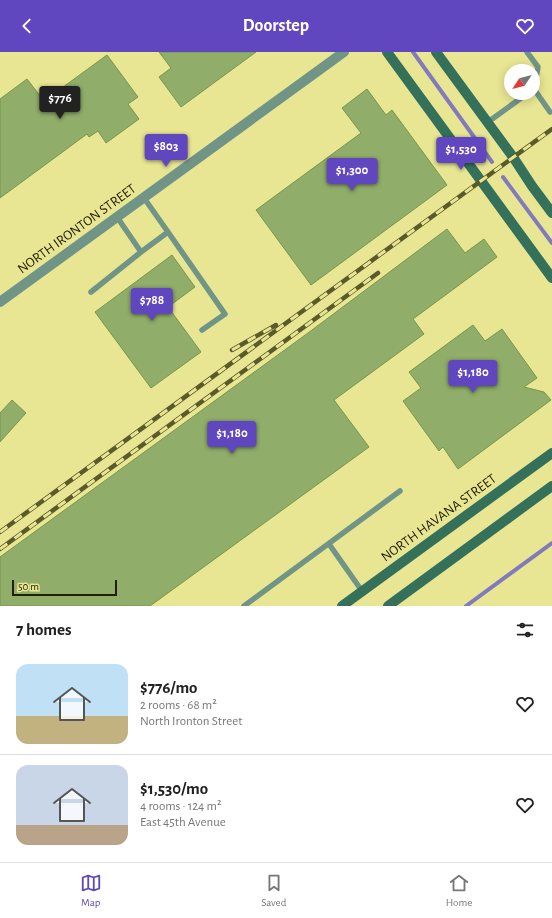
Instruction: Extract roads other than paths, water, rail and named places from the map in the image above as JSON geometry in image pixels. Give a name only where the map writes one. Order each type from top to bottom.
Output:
[{"type":"street","name":"NORTH IRONTON STREET","points":[[0,302],[344,52]]},
{"type":"street","points":[[387,52],[552,278]]},
{"type":"street","points":[[436,52],[488,122],[552,213]]},
{"type":"street","name":"NORTH HAVANA STREET","points":[[342,606],[552,453]]},
{"type":"street","points":[[388,606],[552,486]]},
{"type":"lane","points":[[527,52],[536,64]]},
{"type":"lane","points":[[540,98],[550,112]]},
{"type":"lane","points":[[488,122],[518,100]]},
{"type":"lane","points":[[144,198],[225,314],[202,330]]},
{"type":"lane","points":[[117,217],[141,252]]},
{"type":"lane","points":[[91,292],[168,232]]},
{"type":"lane","points":[[244,606],[400,491]]},
{"type":"lane","points":[[329,544],[362,591]]},
{"type":"waterway","points":[[413,52],[492,162]]},
{"type":"waterway","points":[[503,177],[552,243]]},
{"type":"waterway","points":[[466,606],[552,543]]},
{"type":"railway","points":[[0,532],[552,129]]},
{"type":"railway","points":[[0,549],[378,273]]},
{"type":"railway","points":[[232,350],[276,325]]}]
